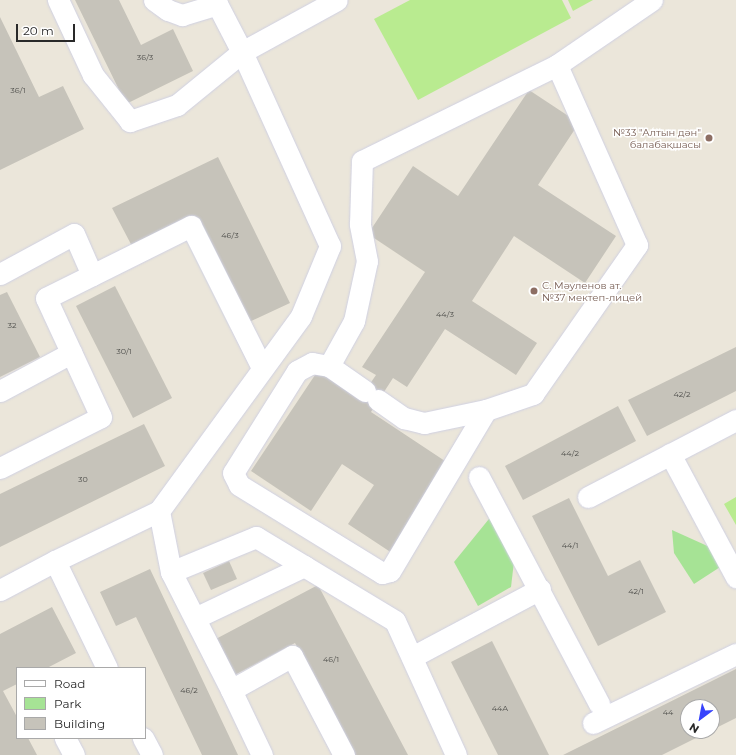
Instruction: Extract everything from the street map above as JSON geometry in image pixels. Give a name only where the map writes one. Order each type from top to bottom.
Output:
[{"type":"street","points":[[58,0],[93,75],[130,121],[177,105],[242,52],[337,0]]},
{"type":"street","points":[[0,590],[55,561],[159,511],[301,316],[330,246],[242,52],[216,2],[182,14],[168,10],[154,0]]},
{"type":"street","points":[[329,366],[354,321],[367,261],[360,224],[362,161],[557,65],[652,0]]},
{"type":"street","points":[[486,410],[390,571],[382,573],[239,485],[233,473],[297,371],[312,364],[329,366],[404,418],[424,423],[486,410],[533,394],[637,245],[557,65]]},
{"type":"street","points":[[0,468],[101,417],[46,298],[191,226],[262,368]]},
{"type":"street","points":[[0,274],[74,234],[92,275]]},
{"type":"street","points":[[0,391],[71,353]]},
{"type":"street","points":[[588,497],[736,420]]},
{"type":"street","points":[[670,454],[736,577]]},
{"type":"street","points":[[479,477],[540,589],[596,714],[736,654]]},
{"type":"street","points":[[159,511],[172,572],[262,755]]},
{"type":"street","points":[[172,572],[256,537],[395,621],[456,755]]},
{"type":"street","points":[[55,561],[107,667]]},
{"type":"street","points":[[195,618],[304,566]]},
{"type":"street","points":[[412,657],[540,589]]},
{"type":"street","points":[[231,690],[292,656],[344,755]]},
{"type":"street","points":[[66,739],[74,755]]},
{"type":"street","points":[[144,739],[152,755]]},
{"type":"green space","points":[[410,0],[562,0],[571,18],[418,100],[374,19]]},
{"type":"green space","points":[[568,0],[593,0],[573,11]]},
{"type":"green space","points":[[736,497],[736,525],[724,504]]},
{"type":"green space","points":[[493,514],[515,553],[511,587],[478,606],[454,562]]},
{"type":"green space","points":[[672,530],[734,558],[694,584],[674,553]]},
{"type":"building","points":[[75,0],[119,0],[141,45],[173,29],[193,71],[126,104]]},
{"type":"building","points":[[0,17],[39,97],[63,86],[84,129],[0,170]]},
{"type":"building","points":[[529,90],[579,123],[538,185],[616,236],[585,283],[514,236],[472,301],[537,343],[516,375],[445,329],[407,387],[393,378],[371,412],[451,465],[392,553],[348,524],[374,485],[342,464],[311,511],[251,471],[319,369],[361,397],[376,375],[362,367],[425,272],[368,234],[413,166],[458,196]]},
{"type":"building","points":[[218,157],[290,303],[247,323],[195,220],[134,250],[112,208]]},
{"type":"building","points":[[115,286],[172,398],[133,418],[76,306]]},
{"type":"building","points":[[7,292],[40,357],[0,377],[0,295]]},
{"type":"building","points":[[736,347],[736,391],[647,436],[628,400]]},
{"type":"building","points":[[618,406],[636,441],[523,500],[505,466]]},
{"type":"building","points":[[144,424],[165,466],[0,547],[0,494]]},
{"type":"building","points":[[569,498],[608,576],[640,560],[666,612],[598,646],[532,516]]},
{"type":"building","points":[[229,561],[237,579],[211,590],[203,573]]},
{"type":"building","points":[[150,569],[238,755],[202,755],[136,617],[116,626],[100,592]]},
{"type":"building","points":[[318,585],[408,755],[355,755],[295,643],[231,677],[212,641]]},
{"type":"building","points":[[52,607],[76,653],[49,667],[16,667],[16,684],[3,691],[16,715],[16,739],[29,739],[37,755],[0,755],[0,634]]},
{"type":"building","points":[[492,641],[549,755],[498,755],[451,662]]},
{"type":"building","points":[[736,669],[736,718],[720,726],[720,699],[680,699],[680,739],[694,739],[662,755],[563,755]]},
{"type":"place","name":"№33 \"Алтын дән\" балабақшасы","points":[[709,138]]},
{"type":"place","name":"С. Мәуленов ат. №37 мектеп-лицей","points":[[534,291]]}]
